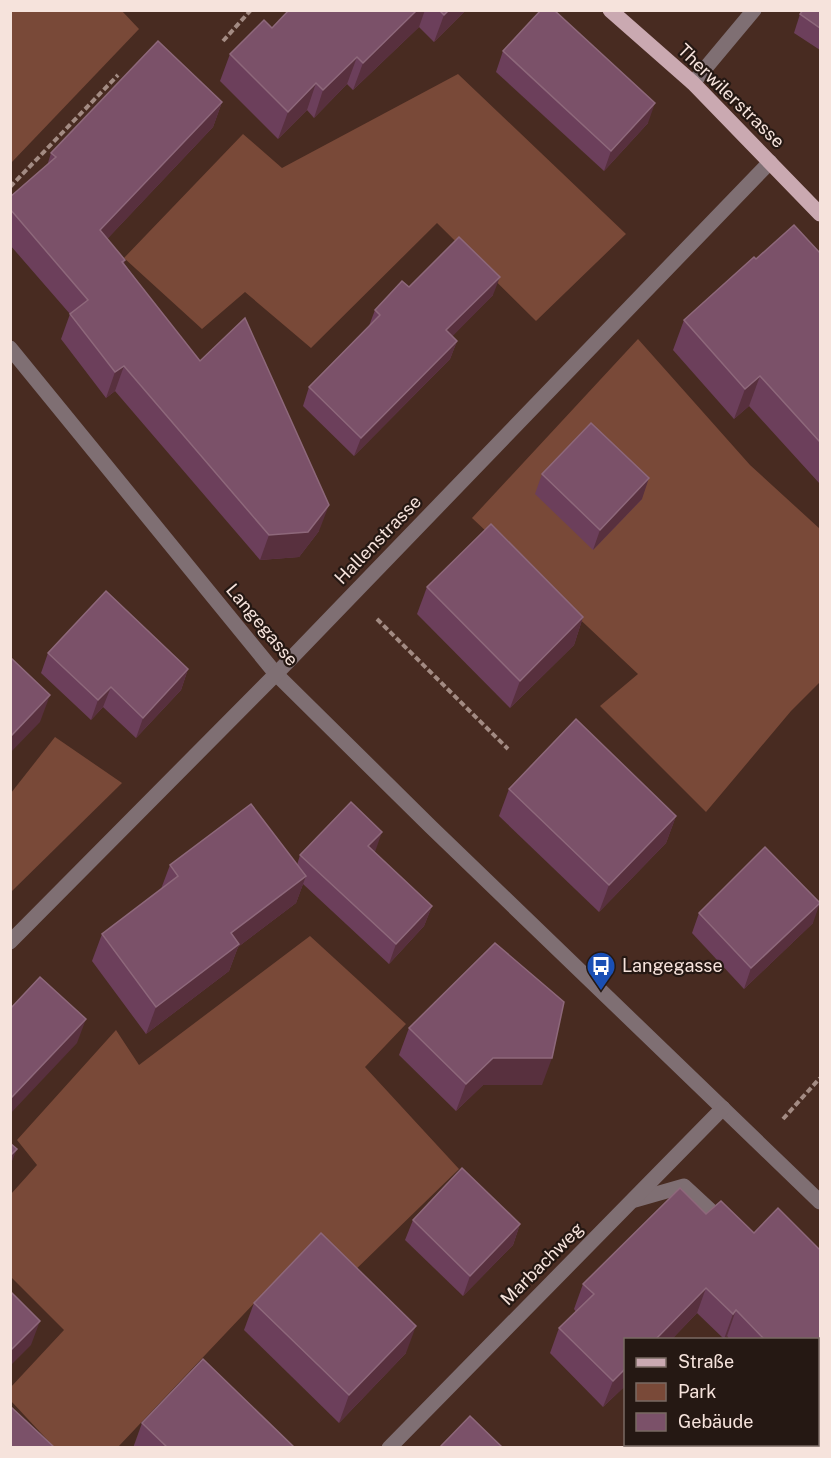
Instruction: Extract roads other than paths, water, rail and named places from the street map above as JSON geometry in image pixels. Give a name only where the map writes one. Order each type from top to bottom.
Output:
[{"type":"main road","name":"Therwilerstrasse","points":[[610,10],[693,83],[820,214]]},
{"type":"street","points":[[693,83],[754,10]]},
{"type":"street","name":"Hallenstrasse","points":[[10,942],[353,595],[770,162]]},
{"type":"street","name":"Langegasse","points":[[10,348],[276,674],[430,827],[820,1202]]},
{"type":"street","name":"Marbachweg","points":[[389,1448],[723,1108]]},
{"type":"street","points":[[632,1201],[684,1186],[711,1211]]},
{"type":"place","name":"Langegasse","points":[[601,992]]}]
